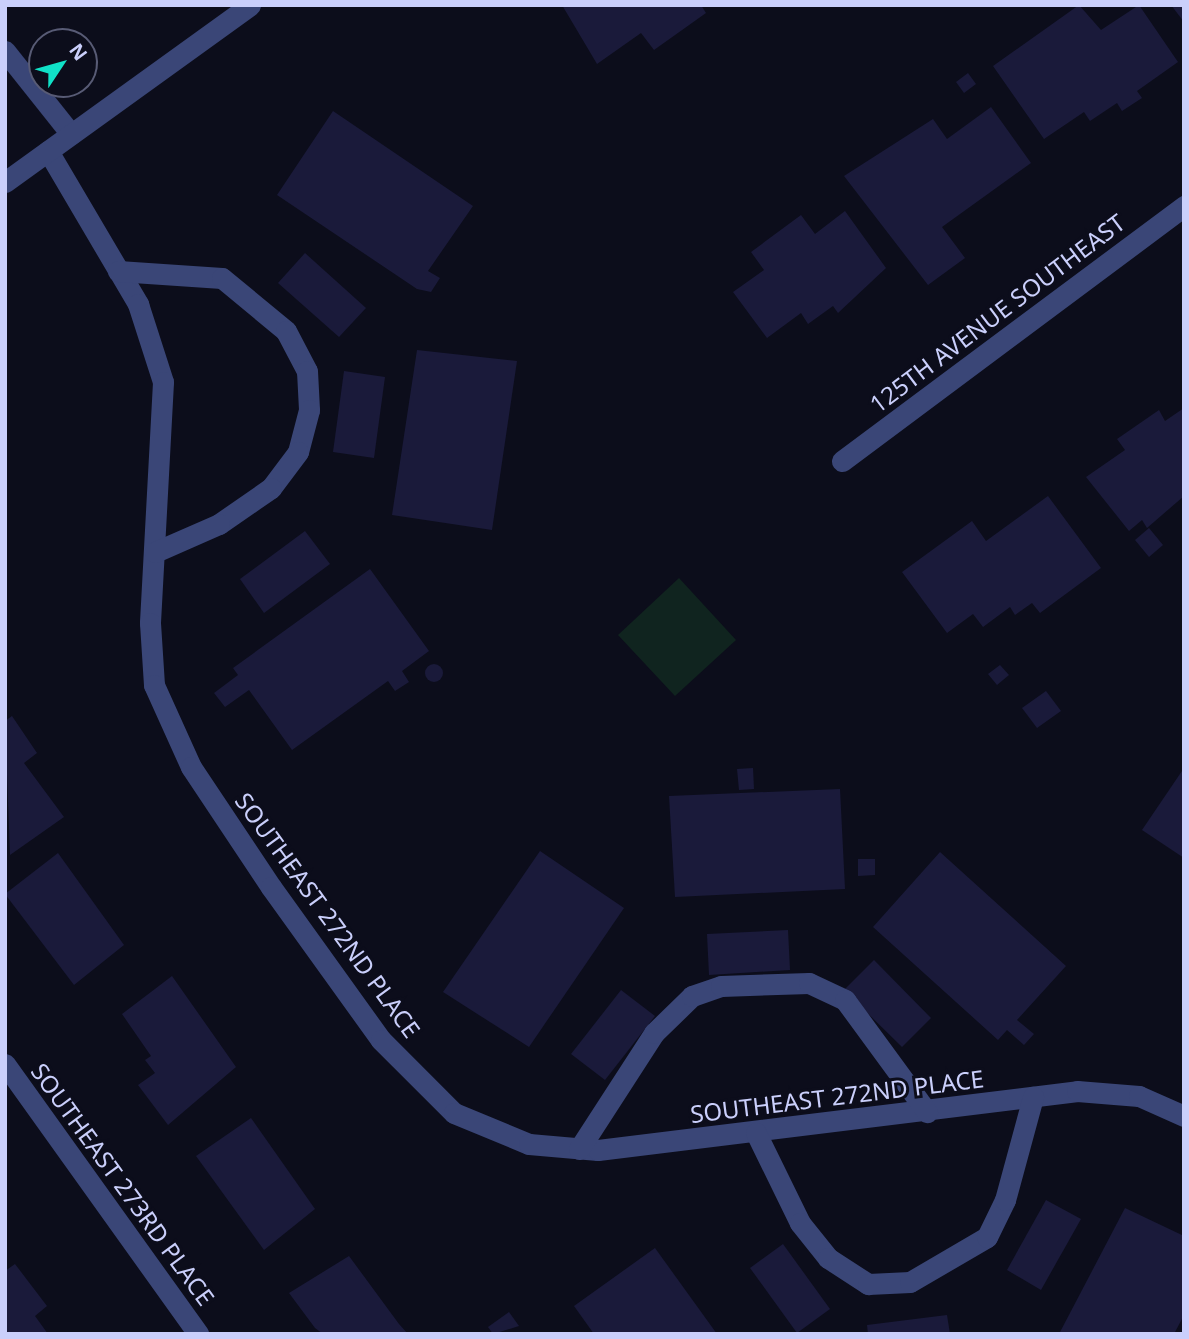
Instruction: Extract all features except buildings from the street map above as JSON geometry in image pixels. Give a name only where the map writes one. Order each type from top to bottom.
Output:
[{"type":"street","points":[[5,182],[250,5]]},
{"type":"street","points":[[5,51],[71,134]]},
{"type":"street","name":"SOUTHEAST 272ND PLACE","points":[[48,150],[138,303],[163,382],[155,552],[154,685],[191,766],[271,887],[381,1040],[454,1113],[529,1144],[579,1149],[756,1133],[1077,1091],[1139,1096],[1184,1116]]},
{"type":"street","name":"125TH AVENUE SOUTHEAST","points":[[842,461],[1184,206]]},
{"type":"street","points":[[118,271],[222,278],[286,331],[307,371],[309,410],[298,452],[271,488],[219,524],[155,552]]},
{"type":"street","points":[[579,1149],[654,1032],[692,996],[721,986],[809,983],[845,1000],[927,1112]]},
{"type":"street","name":"SOUTHEAST 273RD PLACE","points":[[5,1064],[198,1334]]},
{"type":"street","points":[[756,1133],[800,1223],[828,1258],[868,1284],[910,1282],[987,1237],[1005,1200],[1033,1097]]},
{"type":"green space","points":[[679,578],[736,640],[675,696],[618,635]]}]
